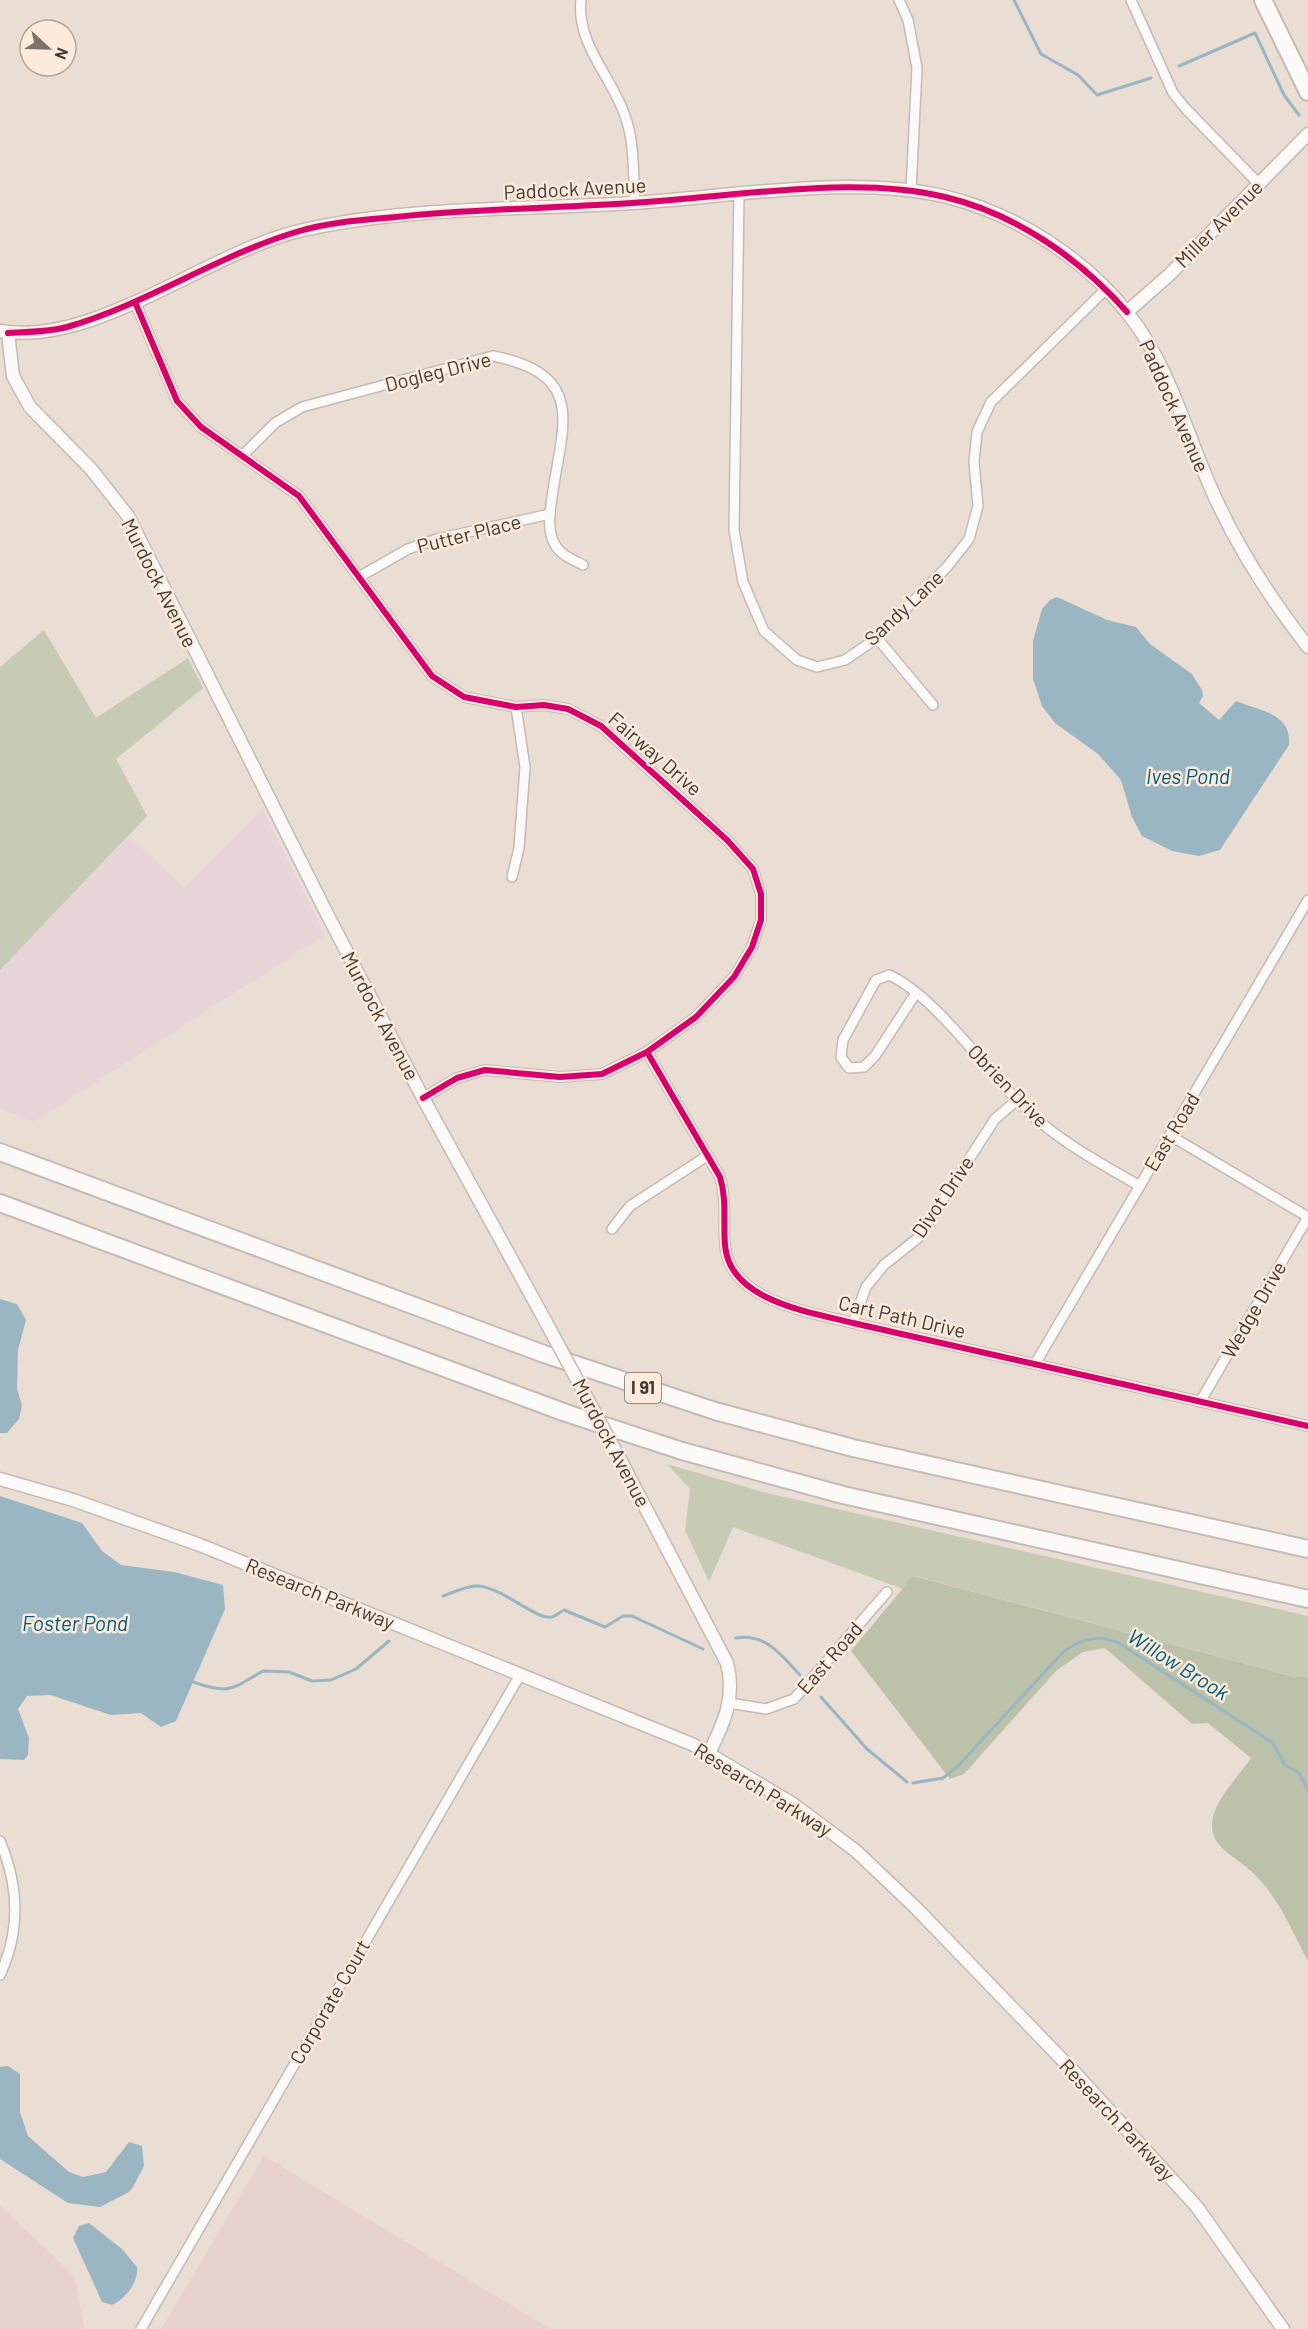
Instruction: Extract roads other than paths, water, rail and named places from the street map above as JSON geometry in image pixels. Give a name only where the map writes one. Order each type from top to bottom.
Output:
[{"type":"highway","points":[[1263,0],[1308,92]]},
{"type":"highway","name":"I 91","points":[[0,1152],[544,1354],[715,1411],[854,1448],[1308,1549]]},
{"type":"highway","name":"I 91","points":[[0,1203],[566,1413],[682,1451],[824,1490],[1308,1599]]},
{"type":"main road","name":"Miller Avenue","points":[[1127,312],[1169,274],[1308,134]]},
{"type":"main road","name":"Paddock Avenue","points":[[4,332],[65,327],[135,302],[244,250],[319,227],[423,214],[635,203],[839,188],[911,190],[970,204],[1013,222],[1061,252],[1106,289],[1127,312],[1158,364],[1209,484],[1237,542],[1270,596],[1308,647]]},
{"type":"main road","name":"Murdock Avenue","points":[[4,332],[13,376],[30,407],[90,469],[128,516],[314,890],[423,1098],[721,1649],[730,1681],[729,1703],[709,1753]]},
{"type":"main road","name":"Research Parkway","points":[[0,1479],[141,1523],[520,1675],[709,1753],[794,1804],[841,1839],[916,1908],[1077,2075],[1197,2207],[1283,2329]]},
{"type":"street","points":[[581,0],[585,32],[594,58],[626,117],[632,143],[635,203]]},
{"type":"street","points":[[899,0],[908,20],[917,68],[911,190]]},
{"type":"street","points":[[1131,0],[1173,93],[1259,184]]},
{"type":"street","name":"Sandy Lane","points":[[739,194],[734,530],[743,582],[764,631],[797,660],[817,667],[845,660],[877,638],[947,567],[969,539],[978,506],[975,462],[977,432],[991,402],[1106,289]]},
{"type":"street","name":"Fairway Drive","points":[[135,302],[177,400],[201,427],[299,496],[432,676],[464,697],[516,707],[544,705],[568,709],[601,726],[727,840],[753,869],[761,894],[761,920],[752,947],[734,976],[696,1017],[647,1052],[602,1074],[560,1077],[485,1070],[457,1077],[423,1098]]},
{"type":"street","name":"Dogleg Drive","points":[[243,455],[275,423],[302,407],[493,356],[522,362],[544,375],[560,395],[565,419],[550,514],[554,543],[563,554],[583,565]]},
{"type":"street","name":"Putter Place","points":[[359,577],[408,549],[436,539],[550,514]]},
{"type":"street","points":[[877,638],[933,705]]},
{"type":"street","points":[[513,877],[519,848],[525,767],[516,707]]},
{"type":"street","name":"East Road","points":[[1035,1364],[1308,900]]},
{"type":"street","name":"Obrien Drive","points":[[916,993],[875,1056],[864,1067],[849,1068],[841,1057],[843,1040],[876,980],[889,975],[902,981],[916,993],[981,1058],[1017,1100],[1072,1147],[1140,1186]]},
{"type":"street","name":"Cart Path Drive","points":[[647,1052],[720,1177],[726,1196],[725,1246],[730,1268],[747,1286],[779,1304],[853,1323],[1308,1426]]},
{"type":"street","name":"Divot Drive","points":[[853,1323],[866,1287],[884,1264],[918,1238],[995,1119],[1017,1100]]},
{"type":"street","points":[[1170,1136],[1308,1217]]},
{"type":"street","points":[[612,1229],[630,1206],[707,1156]]},
{"type":"street","name":"Wedge Drive","points":[[1200,1402],[1308,1217]]},
{"type":"street","name":"East Road","points":[[729,1703],[766,1709],[794,1699],[887,1592]]},
{"type":"street","name":"Corporate Court","points":[[141,2329],[520,1675]]},
{"type":"street","points":[[0,1841],[10,1864],[15,1893],[15,1923],[10,1949],[0,1975]]},
{"type":"water","name":"Ives Pond","points":[[1057,597],[1107,620],[1136,627],[1150,644],[1192,674],[1202,690],[1203,696],[1199,703],[1219,720],[1236,701],[1273,715],[1285,726],[1289,734],[1289,745],[1220,850],[1199,856],[1172,851],[1142,836],[1132,817],[1121,780],[1098,754],[1055,723],[1042,706],[1033,679],[1033,641],[1042,609],[1050,600]]},
{"type":"water","points":[[0,1299],[17,1304],[26,1320],[18,1350],[17,1389],[22,1405],[19,1419],[7,1433],[0,1433]]},
{"type":"water","name":"Foster Pond","points":[[0,1496],[82,1523],[102,1551],[121,1565],[174,1572],[223,1585],[225,1609],[176,1721],[161,1727],[141,1713],[111,1715],[51,1695],[27,1696],[18,1709],[29,1738],[28,1755],[24,1760],[0,1759]]},
{"type":"water","points":[[8,2066],[20,2074],[20,2112],[28,2136],[69,2172],[83,2177],[106,2172],[129,2142],[142,2146],[144,2166],[129,2192],[100,2207],[68,2203],[0,2159],[0,2067]]},
{"type":"water","points":[[89,2223],[122,2249],[137,2267],[136,2278],[130,2289],[122,2299],[112,2305],[102,2302],[73,2238],[79,2226]]},
{"type":"waterway","points":[[1014,0],[1041,54],[1078,75],[1097,95],[1151,78]]},
{"type":"waterway","points":[[1179,66],[1255,33],[1284,95],[1299,115]]},
{"type":"waterway","name":"Willow Brook","points":[[443,1596],[475,1586],[485,1587],[545,1617],[552,1617],[564,1610],[605,1627],[623,1616],[632,1616],[703,1649]]},
{"type":"waterway","name":"Willow Brook","points":[[736,1638],[747,1637],[765,1642],[800,1675]]},
{"type":"waterway","name":"Willow Brook","points":[[913,1783],[943,1778],[958,1766],[1064,1651],[1077,1643],[1097,1638],[1119,1643],[1273,1743],[1285,1765],[1299,1773],[1308,1790]]},
{"type":"waterway","name":"Willow Brook","points":[[193,1682],[215,1688],[230,1688],[263,1671],[289,1672],[312,1681],[331,1680],[356,1669],[389,1641]]},
{"type":"waterway","name":"Willow Brook","points":[[821,1697],[867,1749],[907,1782]]}]
